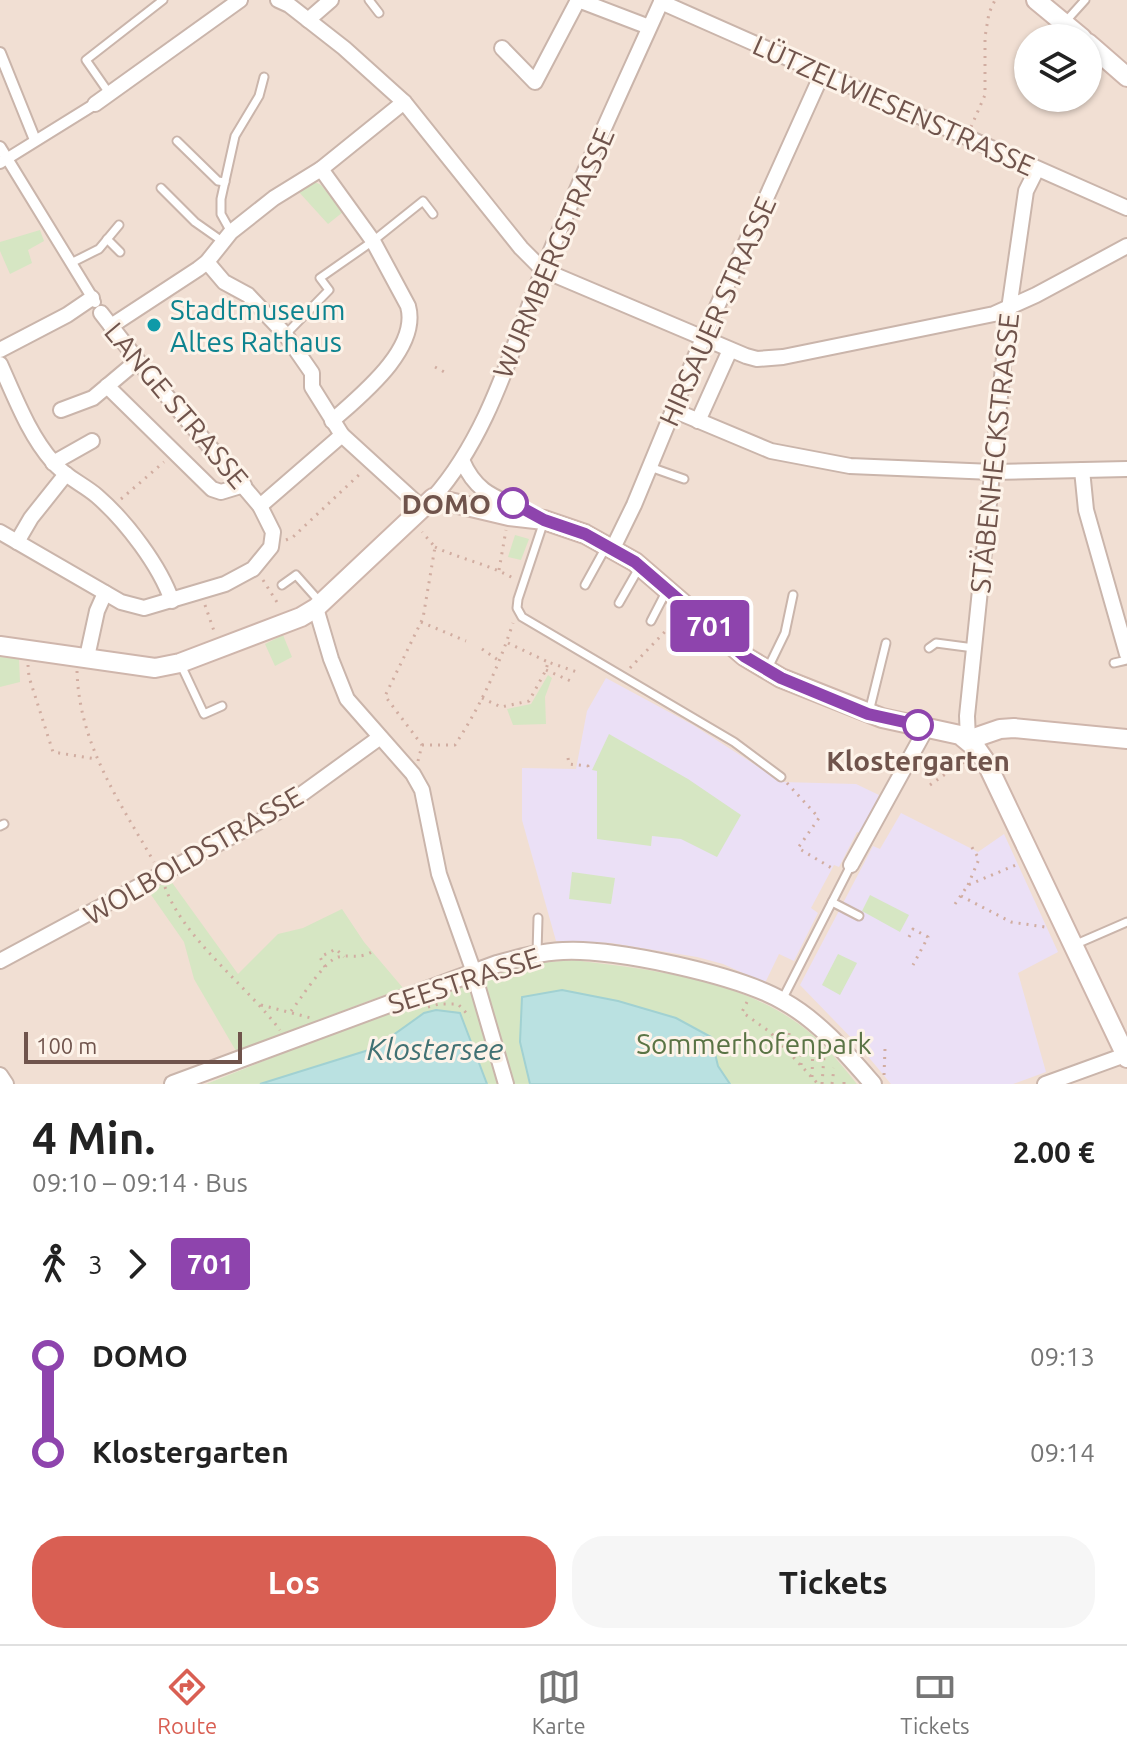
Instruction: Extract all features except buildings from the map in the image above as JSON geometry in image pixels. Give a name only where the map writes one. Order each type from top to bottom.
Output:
[{"type":"main road","points":[[1036,0],[1064,23]]},
{"type":"main road","points":[[1102,54],[1126,74]]},
{"type":"main road","points":[[0,646],[82,656],[131,666],[155,668],[180,663],[319,606],[425,511],[544,520],[610,547],[640,566],[744,656],[767,670],[868,714],[960,735],[968,740],[986,762],[1126,1056]]},
{"type":"main road","points":[[968,740],[1000,729],[1014,728],[1127,739]]},
{"type":"street","points":[[278,0],[308,20],[404,102],[521,248],[543,270],[757,359],[783,357],[994,314],[1127,246]]},
{"type":"street","points":[[308,20],[331,0]]},
{"type":"street","points":[[502,48],[535,82],[576,4],[581,1],[649,27]]},
{"type":"street","name":"LÜTZELWIESENSTRASSE","points":[[661,1],[1127,208]]},
{"type":"street","name":"WURMBERGSTRASSE","points":[[425,511],[462,460],[482,424],[543,270],[661,1]]},
{"type":"street","points":[[4,160],[95,104],[234,2]]},
{"type":"street","points":[[0,53],[35,140]]},
{"type":"street","name":"HIRSAUER STRASSE","points":[[610,547],[650,467],[703,338],[822,74]]},
{"type":"street","points":[[111,326],[207,262],[226,236],[274,198],[321,169],[404,102]]},
{"type":"street","name":"LANGE STRASSE","points":[[0,147],[4,160],[101,313],[137,361],[260,506],[342,435]]},
{"type":"street","points":[[321,169],[373,241],[408,306],[410,316],[403,340],[386,371],[332,421]]},
{"type":"street","name":"STÄBENHECKSTRASSE","points":[[968,740],[967,716],[1009,309],[1026,191],[1037,169]]},
{"type":"street","points":[[207,262],[224,282],[248,295],[285,334],[312,373],[312,387],[342,435],[425,511]]},
{"type":"street","points":[[0,350],[67,315],[92,298]]},
{"type":"street","name":"HIRSAUER STRASSE","points":[[698,421],[730,350]]},
{"type":"street","points":[[61,410],[84,403],[137,361]]},
{"type":"street","points":[[0,364],[31,429],[53,463],[109,509],[154,564],[166,583],[172,601]]},
{"type":"street","points":[[107,386],[212,489],[221,492],[244,485]]},
{"type":"street","points":[[673,410],[771,451],[808,460],[871,467],[993,472],[1127,469]]},
{"type":"street","points":[[53,463],[92,441]]},
{"type":"street","points":[[462,460],[473,481],[485,493],[517,505],[544,520]]},
{"type":"street","points":[[1082,470],[1086,510],[1123,659]]},
{"type":"street","points":[[17,542],[31,518],[66,474]]},
{"type":"street","points":[[0,532],[121,602],[144,608],[225,584],[253,569],[271,547],[273,532],[260,506]]},
{"type":"street","points":[[82,656],[105,593]]},
{"type":"street","points":[[319,606],[340,686],[357,713],[413,774],[422,790],[439,874],[474,972],[506,1084]]},
{"type":"street","points":[[848,871],[927,727]]},
{"type":"street","name":"WOLBOLDSTRASSE","points":[[0,961],[277,812],[379,738]]},
{"type":"street","name":"SEESTRASSE","points":[[173,1084],[474,972],[537,953],[566,950],[599,952],[674,966],[728,979],[782,1000],[822,1029],[875,1084]]},
{"type":"street","points":[[1045,1084],[1126,1056]]},
{"type":"street","points":[[0,1075],[6,1084]]},
{"type":"lane","points":[[109,93],[86,60],[163,0]]},
{"type":"lane","points":[[369,0],[379,13]]},
{"type":"lane","points":[[1064,23],[1085,0]]},
{"type":"lane","points":[[226,236],[221,199],[235,136],[259,96],[264,77]]},
{"type":"lane","points":[[177,141],[218,181],[225,182]]},
{"type":"lane","points":[[161,188],[195,222],[226,236]]},
{"type":"lane","points":[[285,334],[329,290],[320,278],[423,201],[433,214]]},
{"type":"lane","points":[[71,263],[99,249],[119,225]]},
{"type":"lane","points":[[107,239],[120,252]]},
{"type":"lane","points":[[650,467],[684,479]]},
{"type":"lane","points":[[544,520],[517,608],[522,617],[583,658],[623,677],[734,742],[781,777]]},
{"type":"lane","points":[[585,585],[610,547]]},
{"type":"lane","points":[[619,603],[640,566]]},
{"type":"lane","points":[[282,585],[296,575],[319,606]]},
{"type":"lane","points":[[651,621],[668,589]]},
{"type":"lane","points":[[767,670],[785,633],[793,595]]},
{"type":"lane","points":[[868,714],[886,643]]},
{"type":"lane","points":[[929,648],[936,643],[974,648]]},
{"type":"lane","points":[[180,663],[204,714],[222,706]]},
{"type":"lane","points":[[782,1000],[848,871]]},
{"type":"lane","points":[[832,902],[859,916]]},
{"type":"lane","points":[[537,953],[538,918]]},
{"type":"lane","points":[[1072,946],[1127,922]]},
{"type":"path","points":[[967,137],[985,95],[985,37],[989,13],[995,0]]},
{"type":"path","points":[[435,367],[448,374]]},
{"type":"path","points":[[109,509],[174,453]]},
{"type":"path","points":[[271,547],[293,537],[361,473]]},
{"type":"path","points":[[425,511],[435,547],[421,622],[385,696],[422,745],[455,745],[501,662],[517,608]]},
{"type":"path","points":[[499,570],[509,516]]},
{"type":"path","points":[[435,547],[499,570],[523,583]]},
{"type":"path","points":[[269,586],[288,621]]},
{"type":"path","points":[[623,677],[688,606]]},
{"type":"path","points":[[206,608],[217,639]]},
{"type":"path","points":[[506,643],[522,617]]},
{"type":"path","points":[[421,622],[466,641]]},
{"type":"path","points":[[506,643],[577,672]]},
{"type":"path","points":[[27,649],[29,677],[53,752],[96,759]]},
{"type":"path","points":[[482,649],[501,662]]},
{"type":"path","points":[[82,656],[78,690],[96,759],[161,874],[169,897],[203,947],[261,1005],[288,1041]]},
{"type":"path","points":[[482,698],[501,707],[529,701],[548,662]]},
{"type":"path","points":[[546,670],[573,682]]},
{"type":"path","points":[[568,758],[569,764],[588,766],[587,770]]},
{"type":"path","points":[[930,785],[962,762],[970,772],[986,762]]},
{"type":"path","points":[[781,777],[819,818],[798,848],[848,871]]},
{"type":"path","points":[[955,904],[968,885],[979,859],[970,844]]},
{"type":"path","points":[[968,885],[1016,865]]},
{"type":"path","points":[[961,896],[1011,922],[1045,927]]},
{"type":"path","points":[[909,937],[913,929],[928,937],[913,965]]},
{"type":"path","points":[[325,967],[320,957],[336,949],[344,957]]},
{"type":"path","points":[[291,1011],[325,967],[337,957],[363,958],[375,950]]},
{"type":"path","points":[[458,1004],[464,999]]},
{"type":"path","points":[[428,1007],[458,1004],[473,1021]]},
{"type":"path","points":[[261,1005],[333,1024]]},
{"type":"path","points":[[742,1012],[770,1032],[820,1084]]},
{"type":"path","points":[[789,1028],[789,1051]]},
{"type":"path","points":[[801,1065],[802,1037]]},
{"type":"path","points":[[812,1077],[813,1046]]},
{"type":"path","points":[[875,1084],[884,1075],[885,1049]]},
{"type":"path","points":[[820,1084],[824,1056]]},
{"type":"path","points":[[832,1084],[834,1068]]},
{"type":"shaded area","points":[[0,0],[1127,0],[1127,1084],[857,1084],[816,1038],[759,1001],[476,976],[206,1084],[0,1084]]},
{"type":"shaded area","points":[[606,678],[693,725],[782,782],[856,784],[879,795],[860,833],[857,832],[839,867],[834,865],[811,908],[818,913],[794,961],[779,954],[765,983],[723,964],[697,957],[611,943],[556,941],[522,820],[522,768],[576,769],[587,711]]},
{"type":"shaded area","points":[[901,813],[978,852],[1004,834],[1058,952],[1018,973],[1046,1072],[1013,1084],[891,1084],[800,985],[873,846],[880,849]]},
{"type":"green space","points":[[315,182],[343,212],[328,224],[298,191]]},
{"type":"green space","points":[[40,230],[44,241],[28,250],[32,263],[10,274],[0,251],[0,242]]},
{"type":"green space","points":[[515,535],[529,539],[521,560],[508,557]]},
{"type":"green space","points":[[283,635],[292,657],[275,666],[265,644]]},
{"type":"green space","points":[[0,657],[19,658],[20,682],[0,687]]},
{"type":"green space","points":[[548,675],[552,678],[545,697],[546,724],[513,725],[507,709],[531,704]]},
{"type":"green space","points":[[609,734],[688,779],[741,815],[717,857],[681,839],[652,836],[651,846],[597,839],[597,771],[592,770]]},
{"type":"green space","points":[[572,872],[615,878],[611,904],[569,899]]},
{"type":"green space","points":[[168,877],[238,974],[278,934],[303,928],[342,909],[364,942],[403,988],[236,1051],[194,979],[184,942],[147,889]]},
{"type":"green space","points":[[870,895],[909,915],[900,932],[862,911]]},
{"type":"green space","points":[[838,954],[857,963],[840,995],[822,985]]},
{"type":"green space","name":"Sommerhofenpark","points":[[573,960],[637,968],[701,981],[763,1003],[791,1018],[816,1038],[857,1084],[730,1084],[718,1066],[710,1036],[676,1018],[618,1001],[562,990],[520,1042],[530,1084],[487,1084],[460,1013],[397,1033],[375,1048],[260,1084],[206,1084],[476,976],[527,964]]},
{"type":"water","name":"Klostersee","points":[[562,990],[618,1001],[676,1018],[711,1037],[718,1066],[730,1084],[530,1084],[520,1042],[522,997]]},
{"type":"water","name":"Klostersee","points":[[436,1010],[460,1013],[487,1084],[260,1084],[375,1048],[424,1013]]},
{"type":"bus line","name":"701","points":[[513,503],[544,520],[585,534],[635,562],[744,656],[781,678],[868,714],[918,725]]},
{"type":"place","name":"Stadtmuseum Altes Rathaus","points":[[154,325]]},
{"type":"place","name":"DOMO","points":[[513,503]]},
{"type":"place","name":"Klostergarten","points":[[918,725]]}]
